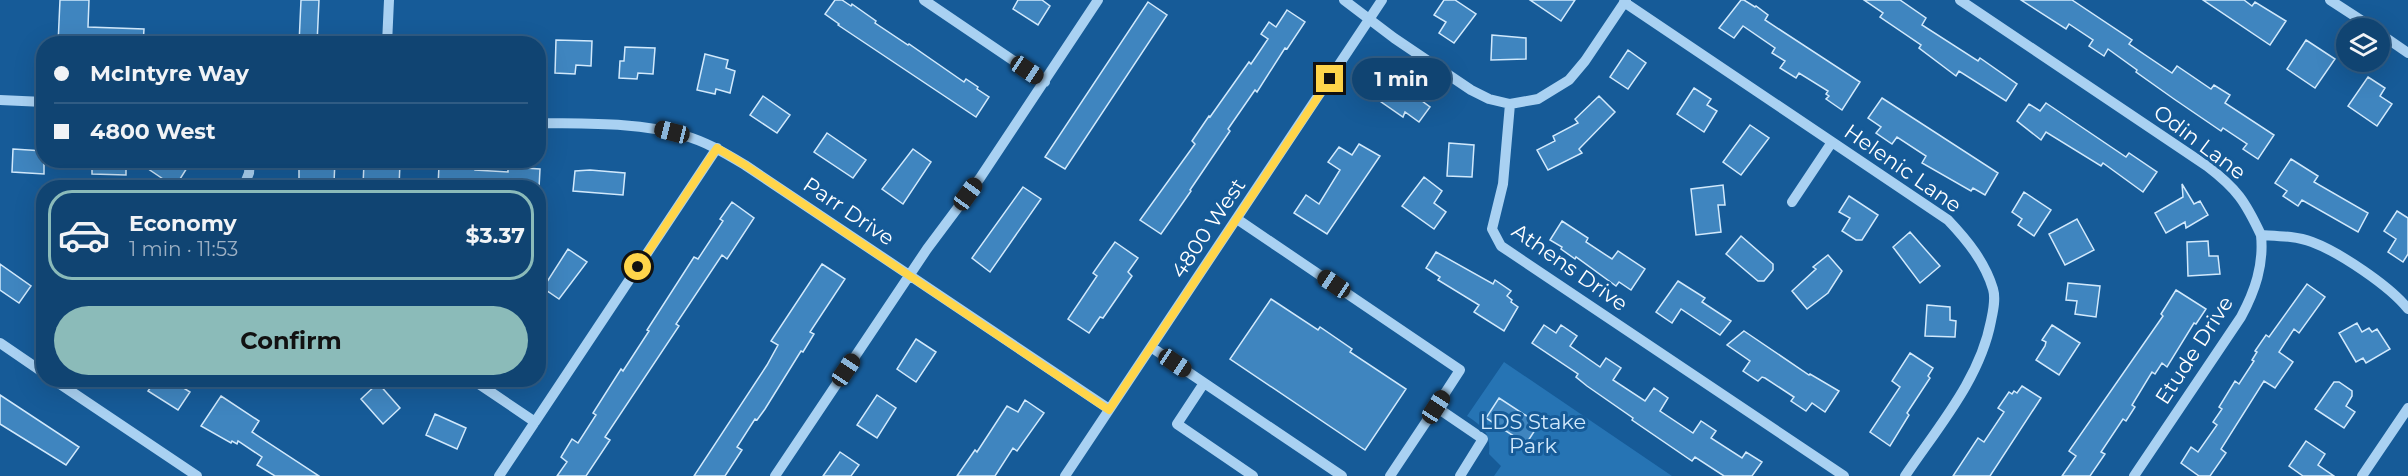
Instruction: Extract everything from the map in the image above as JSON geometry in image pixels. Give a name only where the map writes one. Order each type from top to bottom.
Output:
[{"type":"street","points":[[387,36],[389,0]]},
{"type":"street","points":[[924,0],[1045,82]]},
{"type":"street","points":[[775,476],[909,275],[980,178],[1098,0]]},
{"type":"street","points":[[1344,0],[1471,90],[1489,99],[1510,104],[1538,99],[1569,80],[1585,61],[1625,1]]},
{"type":"street","name":"4800 West","points":[[1065,476],[1382,0]]},
{"type":"street","name":"Odin Lane","points":[[1960,0],[2207,166],[2230,184],[2247,207],[2261,235]]},
{"type":"street","points":[[2331,0],[2358,18]]},
{"type":"street","name":"Helenic Lane","points":[[1625,1],[1948,220],[1967,241],[1982,263],[1994,291],[1994,307],[1983,355],[1964,388],[1905,476]]},
{"type":"street","points":[[2390,40],[2408,52]]},
{"type":"street","points":[[0,100],[36,102]]},
{"type":"street","name":"Athens Drive","points":[[1510,104],[1503,184],[1492,230],[1501,246],[1844,476]]},
{"type":"street","name":"Parr Drive","points":[[546,123],[659,129],[684,135],[717,148],[1109,410]]},
{"type":"street","points":[[1792,202],[1832,142]]},
{"type":"street","points":[[499,476],[717,148]]},
{"type":"street","points":[[1237,219],[1460,370],[1390,476]]},
{"type":"street","points":[[2261,235],[2286,236],[2311,241],[2332,251],[2391,291],[2408,309]]},
{"type":"street","name":"Etude Drive","points":[[2134,476],[2241,317],[2254,293],[2261,264],[2261,235]]},
{"type":"street","points":[[0,343],[36,368]]},
{"type":"street","points":[[1151,347],[1342,476]]},
{"type":"street","points":[[1204,383],[1176,424],[1253,476]]},
{"type":"street","points":[[64,387],[197,476]]},
{"type":"street","points":[[482,387],[535,422]]},
{"type":"street","points":[[1436,407],[1483,439],[1460,476]]},
{"type":"street","points":[[2362,476],[2408,408]]},
{"type":"green space","name":"LDS Stake Park","points":[[1504,362],[1672,476],[1494,476],[1501,466],[1489,454],[1489,441],[1485,432],[1467,416]]},
{"type":"building","points":[[60,0],[89,0],[88,27],[144,29],[144,36],[58,36]]},
{"type":"building","points":[[301,0],[319,0],[317,36],[299,36]]},
{"type":"building","points":[[835,0],[842,0],[851,6],[852,4],[876,21],[875,23],[964,82],[966,79],[978,87],[977,89],[989,97],[976,117],[838,25],[825,14]]},
{"type":"building","points":[[1018,0],[1042,0],[1050,6],[1038,25],[1013,9]]},
{"type":"building","points":[[1444,0],[1455,0],[1476,14],[1454,43],[1439,33],[1446,22],[1434,15]]},
{"type":"building","points":[[1530,0],[1575,0],[1561,21]]},
{"type":"building","points":[[1741,0],[1756,6],[1768,15],[1765,20],[1860,82],[1842,110],[1826,99],[1829,96],[1826,94],[1828,91],[1799,73],[1796,78],[1780,68],[1785,61],[1772,53],[1775,48],[1743,26],[1734,38],[1719,28]]},
{"type":"building","points":[[1864,0],[1900,0],[1926,18],[1922,25],[1978,61],[1980,58],[2017,84],[2006,101],[1959,71],[1956,76],[1919,48],[1921,45],[1880,17],[1883,13]]},
{"type":"building","points":[[2021,0],[2072,0],[2132,40],[2129,44],[2172,73],[2177,66],[2211,89],[2214,85],[2230,95],[2225,103],[2274,135],[2258,159],[2243,149],[2247,144],[2223,128],[2221,131],[2174,99],[2108,49],[2104,56],[2089,46],[2093,40],[2069,24],[2066,29]]},
{"type":"building","points":[[2203,0],[2244,0],[2252,6],[2255,2],[2286,21],[2270,45]]},
{"type":"building","points":[[1148,2],[1167,15],[1065,169],[1045,157]]},
{"type":"building","points":[[1287,10],[1305,22],[1257,92],[1255,90],[1228,129],[1230,131],[1161,234],[1140,220],[1195,144],[1192,141],[1209,116],[1268,39],[1261,34],[1269,22],[1276,27]]},
{"type":"building","points":[[1492,35],[1526,38],[1526,59],[1491,60]]},
{"type":"building","points":[[556,40],[592,41],[591,66],[576,65],[575,74],[555,73]]},
{"type":"building","points":[[2306,40],[2335,59],[2315,88],[2287,69]]},
{"type":"building","points":[[625,47],[655,48],[653,74],[638,73],[637,79],[619,78],[620,61],[624,61]]},
{"type":"building","points":[[1628,50],[1646,63],[1628,89],[1610,77]]},
{"type":"building","points":[[705,54],[728,60],[726,68],[735,71],[730,93],[716,89],[715,94],[697,90]]},
{"type":"building","points":[[2368,77],[2385,88],[2380,96],[2392,104],[2377,126],[2348,106]]},
{"type":"building","points":[[1391,78],[1430,107],[1419,122],[1405,112],[1403,117],[1377,99]]},
{"type":"building","points":[[1694,88],[1711,99],[1707,105],[1717,111],[1704,132],[1677,114]]},
{"type":"building","points":[[763,96],[790,115],[777,133],[750,115]]},
{"type":"building","points":[[1599,96],[1615,112],[1579,149],[1582,153],[1548,170],[1537,150],[1555,141],[1553,136],[1578,123],[1575,119]]},
{"type":"building","points":[[1882,98],[1998,173],[1985,195],[1973,188],[1971,191],[1922,163],[1926,156],[1897,137],[1892,144],[1876,133],[1881,127],[1868,118]]},
{"type":"building","points":[[2046,103],[2126,157],[2129,153],[2157,172],[2143,192],[2103,163],[2101,166],[2046,132],[2041,140],[2017,121],[2029,104],[2040,111]]},
{"type":"building","points":[[1750,125],[1769,138],[1741,175],[1723,162]]},
{"type":"building","points":[[827,133],[866,160],[853,178],[814,152]]},
{"type":"building","points":[[1449,143],[1474,145],[1472,177],[1447,176]]},
{"type":"building","points":[[1359,144],[1380,156],[1327,234],[1294,213],[1306,195],[1319,204],[1340,170],[1328,162],[1339,147],[1352,155]]},
{"type":"building","points":[[13,149],[36,150],[36,168],[44,168],[44,174],[12,172]]},
{"type":"building","points":[[913,149],[931,162],[903,204],[882,189]]},
{"type":"building","points":[[2291,159],[2318,176],[2314,182],[2368,213],[2358,232],[2302,200],[2298,206],[2283,196],[2287,191],[2275,183]]},
{"type":"building","points":[[92,168],[126,168],[126,175],[92,174]]},
{"type":"building","points":[[147,168],[187,168],[179,180],[165,180]]},
{"type":"building","points":[[299,168],[335,168],[334,180],[299,180]]},
{"type":"building","points":[[364,168],[400,168],[399,180],[363,180]]},
{"type":"building","points":[[439,168],[475,168],[475,170],[508,172],[508,168],[540,169],[539,180],[438,180]]},
{"type":"building","points":[[575,171],[625,173],[623,195],[573,191]]},
{"type":"building","points":[[1424,177],[1442,191],[1434,203],[1446,212],[1434,229],[1402,206]]},
{"type":"building","points":[[2182,184],[2194,204],[2200,201],[2208,215],[2186,228],[2185,222],[2166,233],[2155,213],[2183,197]]},
{"type":"building","points":[[1723,185],[1725,205],[1718,205],[1721,232],[1696,235],[1691,189]]},
{"type":"building","points":[[1023,187],[1041,199],[990,272],[972,258]]},
{"type":"building","points":[[2024,192],[2051,210],[2034,236],[2018,225],[2022,219],[2012,212]]},
{"type":"building","points":[[1849,196],[1878,215],[1862,240],[1856,240],[1842,231],[1850,218],[1839,212]]},
{"type":"building","points":[[732,202],[754,218],[727,259],[722,255],[676,324],[679,326],[605,437],[610,440],[586,476],[557,476],[567,462],[561,457],[572,439],[578,443],[596,415],[593,413],[621,369],[623,371],[694,257],[698,259],[723,221],[720,219]]},
{"type":"building","points":[[2397,211],[2408,218],[2408,254],[2403,262],[2388,252],[2396,239],[2384,231]]},
{"type":"building","points":[[2077,219],[2094,250],[2065,265],[2049,234]]},
{"type":"building","points":[[1562,221],[1588,238],[1586,242],[1612,259],[1618,251],[1645,269],[1631,290],[1619,282],[1616,286],[1550,240]]},
{"type":"building","points":[[1910,232],[1940,266],[1920,283],[1893,247]]},
{"type":"building","points":[[1741,236],[1773,264],[1773,270],[1764,281],[1758,281],[1726,254]]},
{"type":"building","points":[[2208,241],[2209,256],[2218,256],[2220,274],[2188,276],[2187,242]]},
{"type":"building","points":[[1115,242],[1138,258],[1128,272],[1132,276],[1103,318],[1100,317],[1089,333],[1068,319],[1097,276],[1093,273]]},
{"type":"building","points":[[568,249],[587,262],[559,299],[546,290],[546,283]]},
{"type":"building","points":[[1436,252],[1493,284],[1495,280],[1511,291],[1507,296],[1518,307],[1504,331],[1474,312],[1479,305],[1438,280],[1440,277],[1426,268]]},
{"type":"building","points":[[1828,255],[1842,271],[1828,293],[1807,309],[1792,291],[1816,269],[1813,267]]},
{"type":"building","points":[[0,264],[31,286],[19,303],[0,290]]},
{"type":"building","points":[[822,264],[845,279],[810,332],[814,334],[737,447],[742,450],[725,476],[694,476],[767,365],[778,345],[771,341]]},
{"type":"building","points":[[1678,281],[1705,298],[1702,302],[1731,321],[1720,335],[1681,309],[1672,323],[1656,312]]},
{"type":"building","points":[[2068,283],[2100,286],[2096,317],[2075,314],[2077,301],[2066,300]]},
{"type":"building","points":[[2307,284],[2325,297],[2299,333],[2294,329],[2279,352],[2293,362],[2275,388],[2264,381],[2221,449],[2226,453],[2210,476],[2199,476],[2181,463],[2191,447],[2198,452],[2217,425],[2213,422],[2222,409],[2219,407],[2235,381],[2239,384],[2254,361],[2252,360],[2257,352],[2255,351],[2266,335],[2269,337]]},
{"type":"building","points":[[2176,290],[2206,309],[2196,324],[2194,323],[2167,367],[2162,363],[2155,374],[2152,372],[2132,405],[2135,407],[2126,421],[2123,419],[2101,452],[2105,454],[2090,476],[2062,476],[2076,456],[2069,451],[2163,316],[2161,314]]},
{"type":"building","points":[[1271,299],[1318,330],[1320,327],[1352,349],[1350,352],[1406,389],[1365,450],[1230,359]]},
{"type":"building","points":[[1927,305],[1950,307],[1950,320],[1956,321],[1955,337],[1925,336]]},
{"type":"building","points":[[2357,323],[2362,332],[2369,328],[2372,332],[2377,329],[2390,349],[2366,363],[2363,358],[2356,362],[2339,333]]},
{"type":"building","points":[[1544,325],[1556,333],[1561,325],[1577,336],[1570,346],[1600,367],[1606,358],[1621,368],[1613,380],[1645,401],[1654,388],[1668,398],[1660,411],[1693,433],[1701,421],[1716,431],[1711,438],[1742,458],[1746,452],[1762,462],[1752,476],[1724,476],[1695,457],[1692,461],[1632,420],[1633,418],[1576,377],[1578,374],[1532,343]]},
{"type":"building","points":[[2052,325],[2080,343],[2059,375],[2036,360],[2045,346],[2046,342],[2042,340]]},
{"type":"building","points":[[1744,331],[1809,375],[1839,391],[1825,412],[1812,403],[1806,411],[1791,401],[1794,397],[1765,378],[1762,377],[1758,381],[1743,371],[1750,361],[1727,345]]},
{"type":"building","points":[[916,339],[936,352],[916,382],[897,369]]},
{"type":"building","points":[[1910,353],[1933,368],[1928,376],[1930,378],[1907,413],[1909,415],[1890,446],[1870,432],[1900,387],[1892,381]]},
{"type":"building","points":[[2334,382],[2339,382],[2352,391],[2352,396],[2346,406],[2355,412],[2344,428],[2315,409]]},
{"type":"building","points":[[2022,386],[2041,398],[1990,476],[1953,476],[1978,438],[1984,442],[2004,412],[1998,408],[2009,392],[2017,393]]},
{"type":"building","points":[[151,387],[182,387],[190,392],[178,410],[148,391]]},
{"type":"building","points":[[374,387],[382,387],[400,408],[383,424],[361,399]]},
{"type":"building","points":[[0,395],[79,447],[66,465],[0,424]]},
{"type":"building","points":[[877,395],[896,408],[877,438],[857,425]]},
{"type":"building","points":[[221,396],[259,421],[252,432],[319,476],[275,476],[257,465],[262,457],[238,441],[237,444],[232,441],[231,443],[201,426]]},
{"type":"building","points":[[1499,398],[1539,424],[1526,444],[1486,418]]},
{"type":"building","points":[[1025,400],[1044,413],[1017,451],[1013,448],[995,476],[957,476],[975,450],[977,452],[1007,406],[1018,412]]},
{"type":"building","points":[[435,414],[466,428],[457,449],[426,435]]},
{"type":"building","points":[[2306,441],[2325,454],[2318,465],[2334,476],[2303,476],[2289,466]]},
{"type":"building","points":[[840,452],[859,465],[851,476],[823,476]]},
{"type":"route","points":[[638,267],[717,148],[1109,410],[1330,79]]}]
